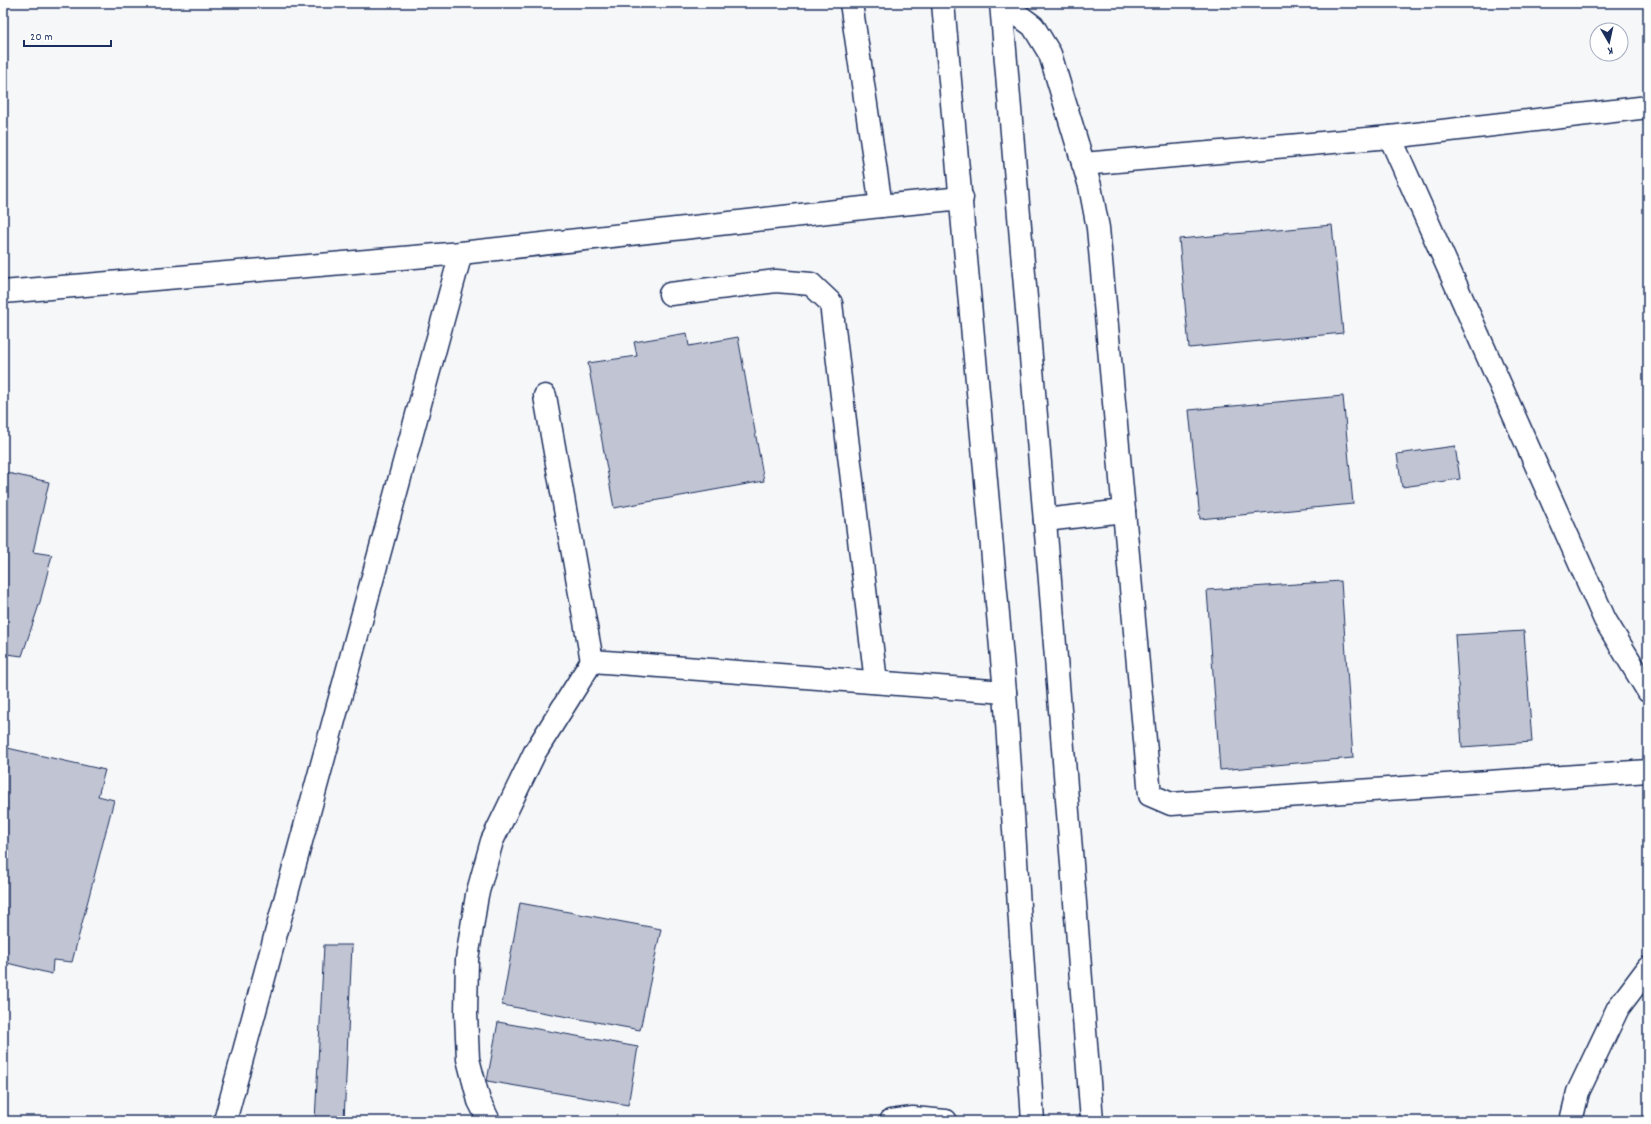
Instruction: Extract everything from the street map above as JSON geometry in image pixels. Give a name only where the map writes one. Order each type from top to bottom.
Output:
[{"type":"street","points":[[943,3],[962,198],[1005,692],[1033,1121]]},
{"type":"street","points":[[1002,3],[1033,26],[1050,54],[1090,186],[1098,228],[1150,794],[1171,804],[1648,771]]},
{"type":"street","points":[[1002,3],[1045,520],[1092,1121]]},
{"type":"street","points":[[849,9],[881,206]]},
{"type":"street","points":[[1083,164],[1390,137],[1648,107]]},
{"type":"street","points":[[1390,137],[1605,620],[1648,691]]},
{"type":"street","points":[[3,292],[461,253],[962,198]]},
{"type":"street","points":[[225,1121],[461,253]]},
{"type":"street","points":[[670,294],[776,281],[811,284],[831,303],[876,682]]},
{"type":"street","points":[[488,1121],[479,1101],[468,1059],[466,1014],[467,959],[478,895],[495,834],[536,752],[592,661],[545,396]]},
{"type":"street","points":[[1045,520],[1124,511]]},
{"type":"street","points":[[592,661],[1005,692]]},
{"type":"street","points":[[1571,1121],[1578,1092],[1618,1008],[1648,968]]},
{"type":"street","points":[[891,1121],[913,1118],[946,1121]]},
{"type":"building","points":[[1332,225],[1343,333],[1189,348],[1179,239]]},
{"type":"building","points":[[687,333],[689,346],[738,337],[764,481],[614,508],[588,363],[637,356],[634,342]]},
{"type":"building","points":[[1343,396],[1353,504],[1200,519],[1189,410]]},
{"type":"building","points":[[1455,446],[1460,479],[1402,487],[1397,454]]},
{"type":"building","points":[[3,472],[49,482],[33,552],[52,555],[40,602],[22,656],[7,654],[3,667]]},
{"type":"building","points":[[1341,581],[1353,758],[1220,770],[1207,590]]},
{"type":"building","points":[[1524,631],[1532,742],[1462,747],[1455,635]]},
{"type":"building","points":[[3,710],[6,715],[3,735]]},
{"type":"building","points":[[3,747],[105,770],[98,796],[114,800],[72,962],[53,960],[52,974],[3,962]]},
{"type":"building","points":[[520,903],[661,929],[640,1030],[502,1005]]},
{"type":"building","points":[[324,945],[352,945],[344,1121],[315,1121]]},
{"type":"building","points":[[498,1022],[638,1047],[628,1105],[487,1081]]}]
